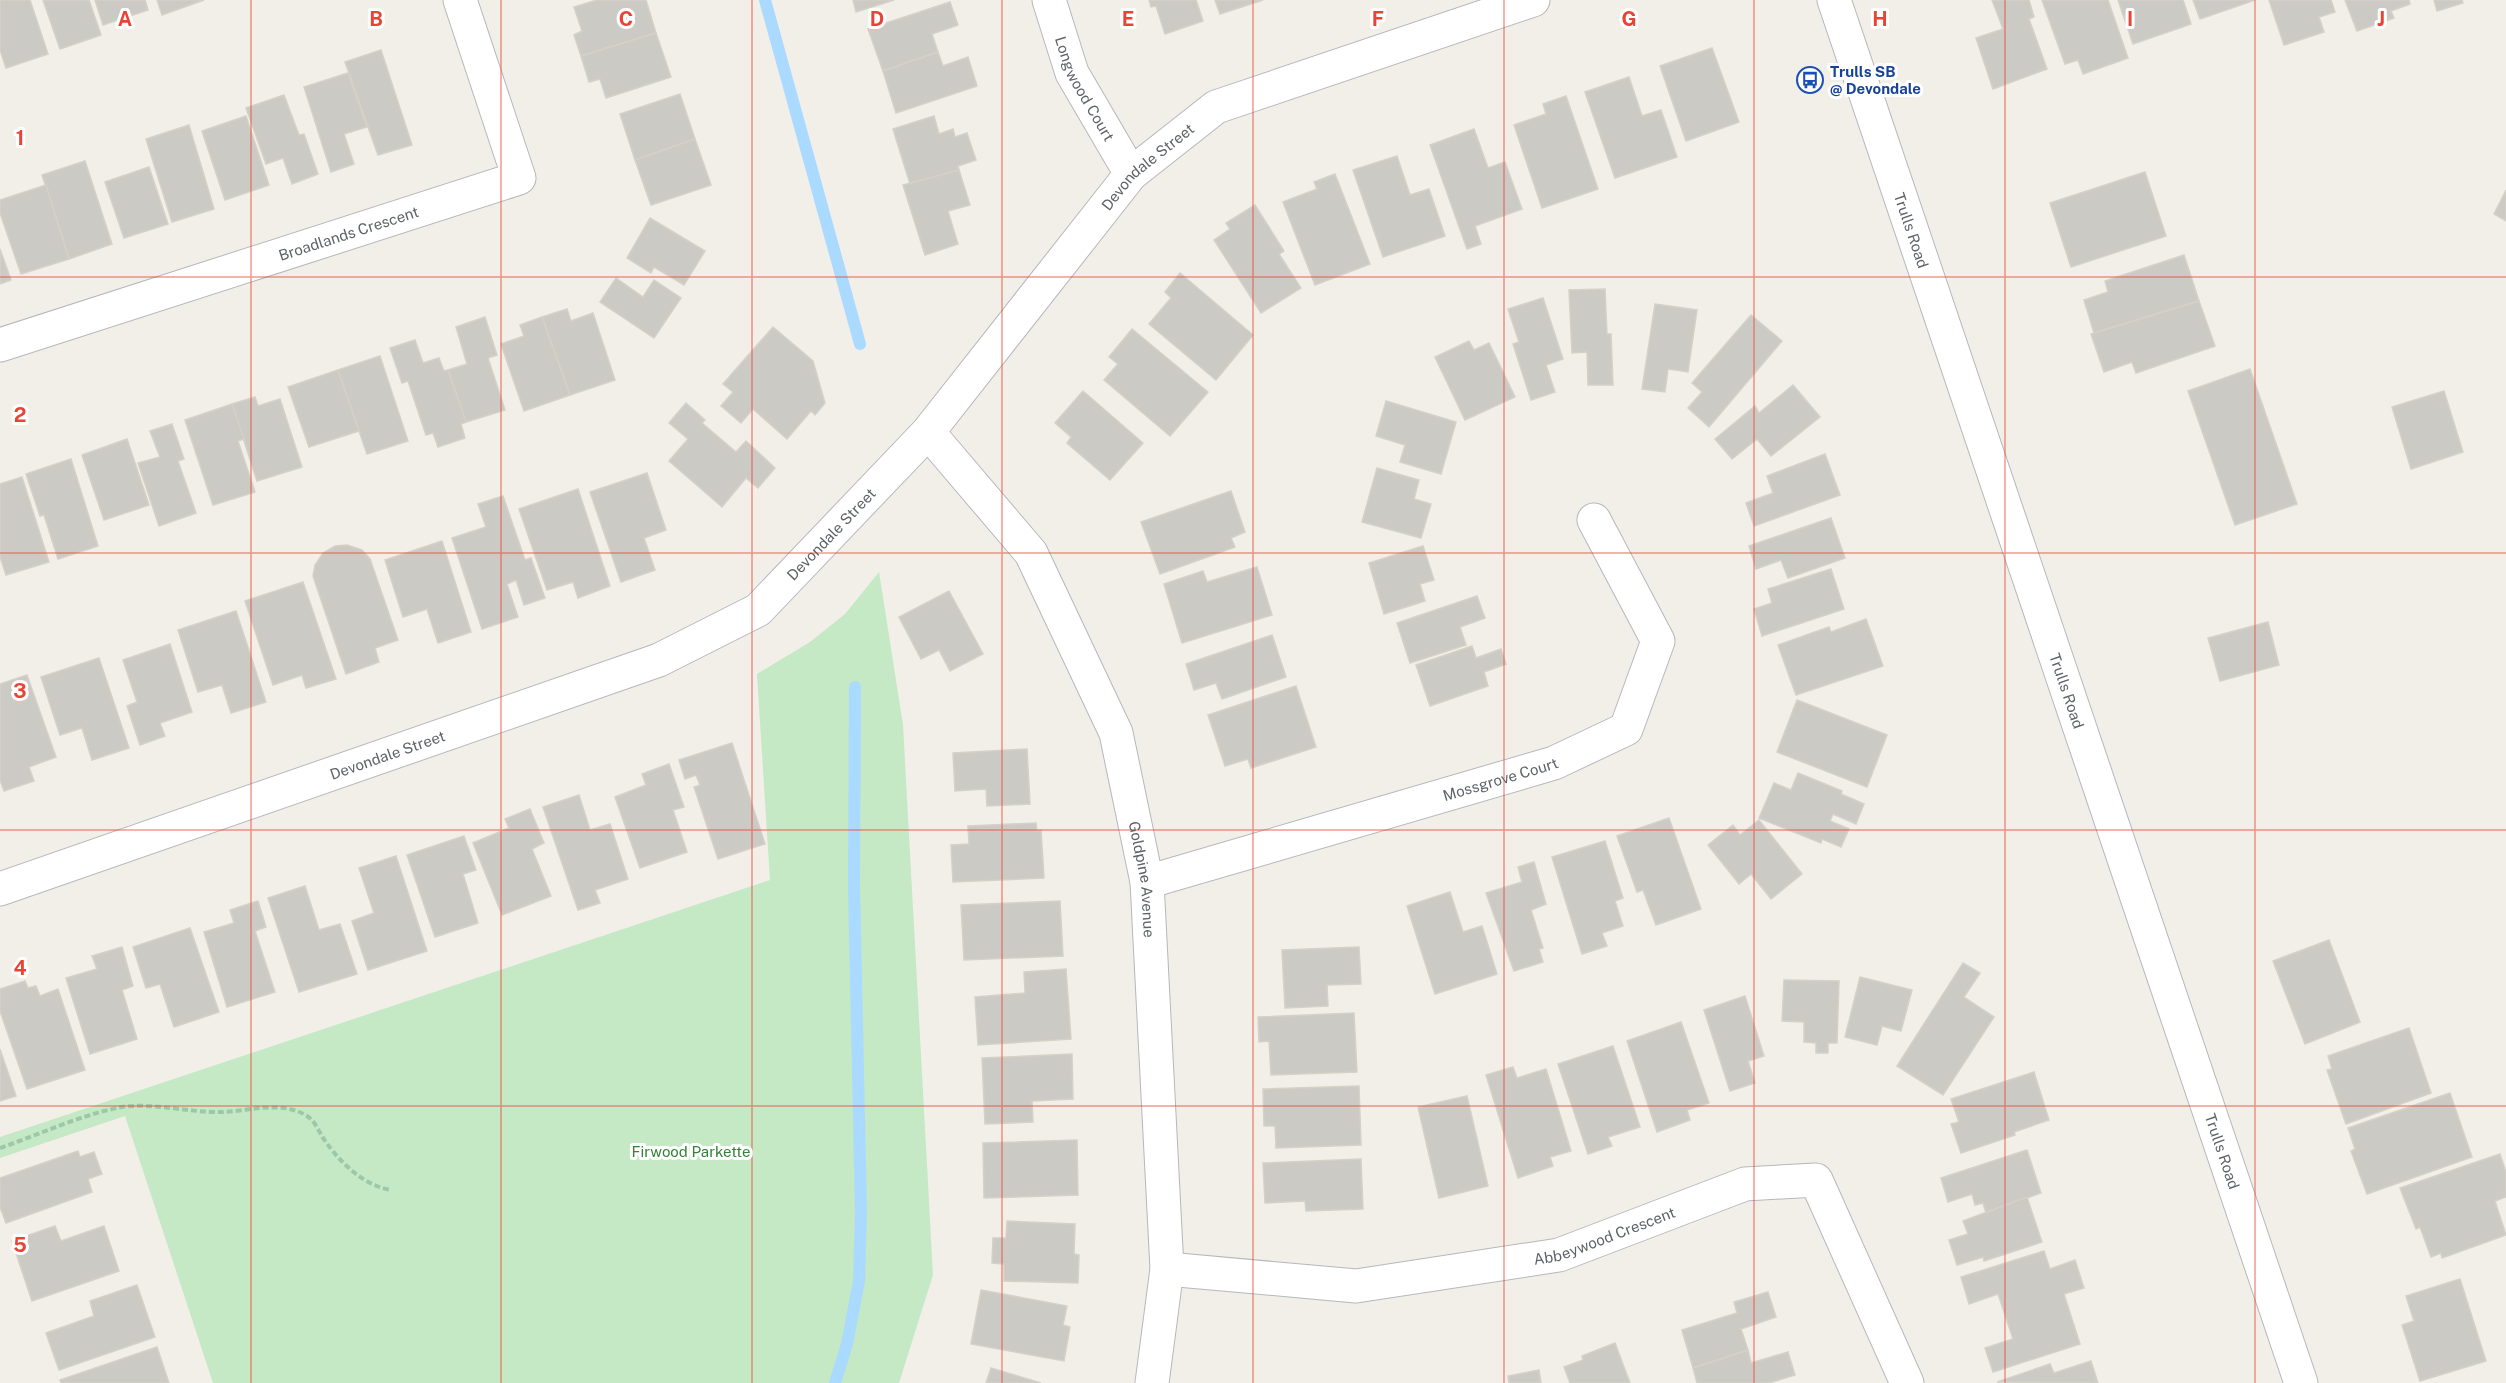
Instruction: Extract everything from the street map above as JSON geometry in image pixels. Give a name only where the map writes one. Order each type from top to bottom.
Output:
[{"type":"street","name":"Broadlands Crescent","points":[[0,345],[519,178],[460,0]]},
{"type":"street","name":"Longwood Court","points":[[1049,0],[1072,73],[1131,174]]},
{"type":"street","name":"Devondale Street","points":[[0,889],[659,660],[758,610],[928,432],[1131,174],[1216,107],[1533,0]]},
{"type":"street","name":"Trulls Road","points":[[1834,0],[2301,1383]]},
{"type":"street","name":"Goldpine Avenue","points":[[928,432],[1031,553],[1116,733],[1147,882],[1167,1269],[1152,1383]]},
{"type":"street","name":"Mossgrove Court","points":[[1147,882],[1554,763],[1626,729],[1658,641],[1594,520]]},
{"type":"street","name":"Abbeywood Crescent","points":[[1167,1269],[1356,1286],[1559,1256],[1745,1184],[1816,1180],[1907,1383]]},
{"type":"path","points":[[0,1148],[118,1107],[224,1112],[289,1108],[309,1116],[332,1151],[350,1170],[378,1188],[390,1190]]},
{"type":"green space","name":"Firwood Parkette","points":[[879,572],[903,725],[933,1275],[899,1383],[213,1383],[125,1116],[0,1158],[0,1137],[770,880],[757,674],[810,642],[845,614]]},
{"type":"building","points":[[0,0],[30,0],[48,54],[6,68],[0,50]]},
{"type":"building","points":[[43,0],[89,0],[101,35],[60,49]]},
{"type":"building","points":[[95,0],[145,0],[148,10],[103,25]]},
{"type":"building","points":[[157,0],[204,0],[162,15]]},
{"type":"building","points":[[597,0],[646,0],[656,33],[581,56],[574,35],[582,31],[574,7]]},
{"type":"building","points":[[853,0],[894,0],[856,12]]},
{"type":"building","points":[[1149,0],[1196,0],[1203,21],[1165,34],[1156,6],[1151,7]]},
{"type":"building","points":[[1215,0],[1263,0],[1220,14]]},
{"type":"building","points":[[1992,0],[2029,0],[2034,17],[2029,19],[2047,69],[1993,89],[1976,38],[2003,29]]},
{"type":"building","points":[[2042,0],[2108,0],[2128,58],[2083,74],[2078,60],[2065,64]]},
{"type":"building","points":[[2118,0],[2183,0],[2191,24],[2133,44]]},
{"type":"building","points":[[2193,0],[2255,0],[2200,19]]},
{"type":"building","points":[[2269,0],[2331,0],[2335,12],[2319,17],[2324,32],[2284,45]]},
{"type":"building","points":[[2345,0],[2409,0],[2410,4],[2391,11],[2394,18],[2357,31]]},
{"type":"building","points":[[2434,0],[2462,0],[2463,3],[2437,11]]},
{"type":"building","points":[[950,2],[958,25],[932,34],[938,52],[883,71],[868,29]]},
{"type":"building","points":[[656,33],[671,77],[606,98],[600,79],[589,82],[581,56]]},
{"type":"building","points":[[1712,48],[1739,122],[1686,141],[1660,66]]},
{"type":"building","points":[[381,50],[412,145],[378,155],[345,62]]},
{"type":"building","points":[[938,52],[943,66],[968,57],[977,86],[896,113],[883,71]]},
{"type":"building","points":[[348,73],[367,127],[344,134],[354,164],[331,172],[304,87]]},
{"type":"building","points":[[1629,77],[1642,116],[1661,110],[1677,157],[1615,178],[1585,92]]},
{"type":"building","points":[[680,94],[695,139],[635,160],[620,114]]},
{"type":"building","points":[[284,95],[299,135],[304,134],[318,174],[292,184],[283,158],[266,164],[246,108]]},
{"type":"building","points":[[1566,96],[1598,189],[1542,208],[1514,125],[1546,114],[1543,104]]},
{"type":"building","points":[[246,116],[269,185],[225,200],[202,131]]},
{"type":"building","points":[[934,116],[939,134],[953,129],[955,137],[967,133],[976,160],[958,166],[959,170],[910,184],[893,129]]},
{"type":"building","points":[[189,125],[214,209],[172,222],[146,139]]},
{"type":"building","points":[[1474,129],[1488,168],[1505,162],[1522,209],[1475,226],[1481,244],[1467,249],[1430,145]]},
{"type":"building","points":[[695,139],[711,185],[651,205],[635,160]]},
{"type":"building","points":[[1397,156],[1410,195],[1429,189],[1445,236],[1383,257],[1353,170]]},
{"type":"building","points":[[85,161],[112,244],[69,259],[42,175]]},
{"type":"building","points":[[149,167],[168,224],[124,238],[105,182]]},
{"type":"building","points":[[959,170],[970,205],[948,211],[958,244],[925,255],[903,185]]},
{"type":"building","points":[[2145,172],[2166,236],[2071,267],[2050,203]]},
{"type":"building","points":[[1335,174],[1370,264],[1315,285],[1283,202],[1317,189],[1314,182]]},
{"type":"building","points":[[46,185],[69,259],[21,274],[0,213],[0,200]]},
{"type":"building","points":[[2506,190],[2506,221],[2494,214]]},
{"type":"building","points":[[1255,205],[1284,251],[1279,254],[1301,288],[1261,313],[1214,240],[1230,229],[1226,223]]},
{"type":"building","points":[[650,218],[705,251],[684,285],[654,267],[651,273],[627,258]]},
{"type":"building","points":[[0,249],[11,280],[0,284]]},
{"type":"building","points":[[2184,255],[2199,301],[2094,333],[2084,300],[2108,292],[2105,281]]},
{"type":"building","points":[[1180,273],[1253,335],[1216,380],[1149,324],[1171,298],[1165,292]]},
{"type":"building","points":[[616,278],[643,297],[654,280],[681,298],[654,338],[600,302]]},
{"type":"building","points":[[1605,289],[1607,334],[1611,334],[1613,385],[1588,385],[1587,352],[1572,353],[1569,290]]},
{"type":"building","points":[[1543,298],[1563,359],[1546,365],[1555,392],[1531,400],[1513,344],[1519,342],[1508,309]]},
{"type":"building","points":[[2199,301],[2215,346],[2136,373],[2132,362],[2104,372],[2091,334]]},
{"type":"building","points":[[1655,304],[1697,310],[1688,372],[1668,369],[1665,392],[1642,389]]},
{"type":"building","points":[[567,309],[571,321],[593,313],[615,380],[570,395],[542,317]]},
{"type":"building","points":[[1751,315],[1782,341],[1709,427],[1688,408],[1702,392],[1692,383]]},
{"type":"building","points":[[485,317],[497,355],[488,358],[505,410],[466,422],[448,370],[467,364],[456,327]]},
{"type":"building","points":[[542,317],[570,395],[524,411],[501,344],[524,336],[520,325]]},
{"type":"building","points":[[773,327],[813,361],[825,403],[815,415],[811,411],[787,439],[753,409],[741,423],[721,406],[733,392],[723,384]]},
{"type":"building","points":[[1132,329],[1208,392],[1170,436],[1104,380],[1118,364],[1109,357]]},
{"type":"building","points":[[415,340],[423,363],[439,358],[444,371],[448,370],[466,422],[461,424],[465,438],[438,447],[433,433],[426,435],[408,381],[402,383],[390,348]]},
{"type":"building","points":[[1469,341],[1474,350],[1489,343],[1515,397],[1465,420],[1435,357]]},
{"type":"building","points":[[380,356],[408,441],[367,454],[338,370]]},
{"type":"building","points":[[2250,369],[2297,504],[2235,525],[2188,391]]},
{"type":"building","points":[[338,370],[359,431],[309,447],[288,387]]},
{"type":"building","points":[[1793,385],[1820,417],[1771,456],[1757,439],[1732,459],[1715,439],[1755,406],[1759,413]]},
{"type":"building","points":[[1083,391],[1143,443],[1110,480],[1067,443],[1071,437],[1055,423]]},
{"type":"building","points":[[2444,391],[2463,452],[2411,469],[2392,407]]},
{"type":"building","points":[[255,397],[258,406],[280,399],[302,467],[257,481],[232,404]]},
{"type":"building","points":[[1386,401],[1456,422],[1441,474],[1400,462],[1405,445],[1376,436]]},
{"type":"building","points":[[686,403],[705,420],[702,423],[736,452],[746,441],[775,468],[758,488],[746,478],[722,507],[669,461],[688,439],[669,423]]},
{"type":"building","points":[[232,404],[244,439],[238,441],[255,492],[213,505],[185,420]]},
{"type":"building","points":[[172,424],[184,459],[178,461],[196,513],[159,526],[138,463],[160,457],[150,431]]},
{"type":"building","points":[[127,439],[149,505],[104,520],[82,455]]},
{"type":"building","points":[[1825,454],[1840,495],[1754,526],[1746,503],[1773,493],[1767,476]]},
{"type":"building","points":[[71,459],[98,546],[58,559],[44,515],[40,516],[26,474]]},
{"type":"building","points":[[1377,468],[1419,480],[1414,499],[1431,504],[1421,538],[1362,522]]},
{"type":"building","points":[[647,473],[666,530],[644,538],[655,570],[621,582],[590,492]]},
{"type":"building","points":[[22,477],[49,562],[6,575],[0,557],[0,484]]},
{"type":"building","points":[[578,489],[610,586],[578,598],[573,582],[547,590],[519,509]]},
{"type":"building","points":[[1231,491],[1245,532],[1231,538],[1235,547],[1160,574],[1141,522]]},
{"type":"building","points":[[503,496],[525,560],[531,558],[545,598],[524,605],[516,580],[507,584],[518,617],[482,629],[452,538],[486,527],[478,504]]},
{"type":"building","points":[[1831,518],[1845,558],[1788,578],[1781,560],[1756,569],[1749,546]]},
{"type":"building","points":[[442,541],[471,632],[438,643],[427,609],[403,617],[385,560]]},
{"type":"building","points":[[347,545],[362,550],[370,559],[398,640],[375,648],[379,662],[346,674],[313,576],[315,565],[323,553],[335,546]]},
{"type":"building","points":[[1423,546],[1434,580],[1420,584],[1425,601],[1384,614],[1369,563]]},
{"type":"building","points":[[1257,567],[1272,615],[1182,643],[1164,584],[1203,571],[1207,582]]},
{"type":"building","points":[[1831,569],[1844,609],[1762,636],[1754,609],[1772,603],[1768,589]]},
{"type":"building","points":[[303,582],[336,679],[306,688],[302,675],[273,685],[245,601]]},
{"type":"building","points":[[949,591],[983,654],[950,671],[939,650],[921,659],[899,617]]},
{"type":"building","points":[[1477,596],[1485,618],[1460,627],[1466,645],[1410,663],[1397,623]]},
{"type":"building","points":[[236,611],[266,702],[231,713],[222,685],[198,692],[178,630]]},
{"type":"building","points":[[1866,619],[1883,666],[1796,695],[1778,645],[1829,627],[1831,632]]},
{"type":"building","points":[[2268,622],[2279,665],[2220,681],[2208,638]]},
{"type":"building","points":[[1272,635],[1286,677],[1222,699],[1216,683],[1194,690],[1186,664]]},
{"type":"building","points":[[170,644],[192,712],[160,723],[165,736],[140,745],[127,706],[137,702],[123,660]]},
{"type":"building","points":[[1472,646],[1476,658],[1501,649],[1506,664],[1484,672],[1488,686],[1430,706],[1416,665]]},
{"type":"building","points":[[99,658],[129,748],[92,760],[82,728],[60,735],[41,677]]},
{"type":"building","points":[[27,675],[56,757],[29,767],[34,781],[4,791],[0,780],[0,684]]},
{"type":"building","points":[[1296,686],[1316,747],[1251,768],[1248,759],[1225,766],[1208,715]]},
{"type":"building","points":[[1797,700],[1887,735],[1867,787],[1777,752]]},
{"type":"building","points":[[732,743],[765,844],[718,859],[694,787],[700,785],[696,775],[685,779],[679,760]]},
{"type":"building","points":[[1027,749],[1030,804],[987,806],[986,789],[955,791],[953,753]]},
{"type":"building","points":[[669,764],[684,807],[673,810],[687,852],[640,868],[615,797],[646,785],[642,774]]},
{"type":"building","points":[[1798,773],[1842,791],[1841,794],[1864,804],[1856,824],[1833,814],[1830,821],[1849,829],[1841,847],[1822,839],[1821,843],[1759,818],[1774,783],[1791,790]]},
{"type":"building","points":[[579,795],[590,830],[610,824],[628,879],[595,890],[600,903],[578,910],[543,807]]},
{"type":"building","points":[[530,809],[544,843],[532,849],[551,896],[502,915],[473,843],[509,828],[505,819]]},
{"type":"building","points":[[1669,818],[1701,909],[1656,925],[1643,890],[1637,892],[1617,836]]},
{"type":"building","points":[[1759,820],[1802,874],[1771,899],[1751,874],[1739,884],[1708,845],[1733,825],[1740,835]]},
{"type":"building","points":[[1036,823],[1037,831],[1041,830],[1044,878],[953,882],[951,845],[969,844],[968,826]]},
{"type":"building","points":[[464,836],[476,870],[463,874],[478,923],[435,937],[407,855]]},
{"type":"building","points":[[1605,841],[1623,898],[1615,901],[1623,926],[1602,933],[1607,946],[1582,954],[1552,857]]},
{"type":"building","points":[[396,856],[427,951],[368,970],[352,921],[374,913],[359,868]]},
{"type":"building","points":[[1534,862],[1546,904],[1531,910],[1543,948],[1539,949],[1543,962],[1514,971],[1486,893],[1522,882],[1518,867]]},
{"type":"building","points":[[305,886],[319,930],[340,924],[357,974],[299,992],[268,898]]},
{"type":"building","points":[[1450,892],[1463,932],[1482,926],[1497,974],[1435,994],[1407,906]]},
{"type":"building","points":[[258,901],[266,927],[255,931],[275,992],[227,1007],[204,932],[234,923],[230,910]]},
{"type":"building","points":[[1060,901],[1063,956],[964,960],[961,905]]},
{"type":"building","points":[[190,928],[219,1012],[174,1027],[160,984],[146,988],[133,947]]},
{"type":"building","points":[[2329,940],[2360,1022],[2305,1044],[2273,961]]},
{"type":"building","points":[[122,947],[133,986],[122,990],[137,1039],[90,1054],[66,978],[97,969],[92,956]]},
{"type":"building","points":[[1359,947],[1361,984],[1327,985],[1328,1006],[1285,1008],[1282,950]]},
{"type":"building","points":[[1963,963],[1980,973],[1964,997],[1994,1017],[1943,1095],[1897,1066]]},
{"type":"building","points":[[1066,969],[1071,1039],[978,1045],[975,997],[1025,993],[1024,972]]},
{"type":"building","points":[[1860,977],[1912,990],[1901,1031],[1882,1026],[1877,1045],[1845,1037]]},
{"type":"building","points":[[1784,980],[1839,981],[1837,1043],[1828,1043],[1828,1053],[1816,1053],[1816,1043],[1804,1042],[1804,1022],[1782,1021]]},
{"type":"building","points":[[25,981],[28,988],[36,986],[40,996],[58,989],[85,1070],[27,1089],[0,1011],[0,989]]},
{"type":"building","points":[[1745,996],[1764,1056],[1748,1061],[1755,1083],[1730,1091],[1704,1010]]},
{"type":"building","points":[[1354,1013],[1357,1072],[1271,1075],[1269,1041],[1259,1042],[1258,1017]]},
{"type":"building","points":[[1681,1022],[1709,1103],[1687,1110],[1690,1120],[1657,1132],[1627,1041]]},
{"type":"building","points":[[2409,1028],[2431,1093],[2346,1124],[2327,1070],[2332,1069],[2328,1056]]},
{"type":"building","points":[[1613,1046],[1640,1127],[1608,1137],[1612,1146],[1588,1154],[1558,1064]]},
{"type":"building","points":[[0,1049],[16,1096],[0,1101]]},
{"type":"building","points":[[1072,1054],[1073,1099],[1032,1101],[1033,1122],[985,1124],[982,1058]]},
{"type":"building","points":[[1513,1067],[1517,1078],[1546,1069],[1571,1151],[1550,1157],[1553,1166],[1518,1178],[1486,1075]]},
{"type":"building","points":[[2034,1072],[2049,1120],[2014,1132],[2015,1135],[1961,1153],[1951,1124],[1959,1122],[1951,1099]]},
{"type":"building","points":[[1359,1086],[1361,1145],[1276,1148],[1275,1126],[1264,1126],[1263,1089]]},
{"type":"building","points":[[2450,1093],[2472,1157],[2367,1194],[2351,1151],[2355,1149],[2348,1128]]},
{"type":"building","points":[[1467,1096],[1488,1186],[1439,1198],[1418,1107]]},
{"type":"building","points":[[1077,1140],[1078,1195],[984,1198],[983,1143]]},
{"type":"building","points":[[2027,1150],[2041,1193],[1986,1213],[1983,1203],[1975,1205],[1972,1194],[1948,1202],[1941,1178]]},
{"type":"building","points":[[78,1151],[80,1157],[94,1152],[102,1174],[88,1179],[92,1192],[6,1223],[0,1207],[0,1178]]},
{"type":"building","points":[[2500,1154],[2506,1172],[2506,1197],[2495,1201],[2506,1235],[2442,1258],[2441,1253],[2431,1257],[2420,1227],[2416,1229],[2400,1188]]},
{"type":"building","points":[[1361,1159],[1363,1209],[1306,1211],[1305,1201],[1265,1203],[1263,1163]]},
{"type":"building","points":[[2027,1197],[2042,1242],[1984,1261],[1983,1257],[1957,1265],[1949,1240],[1968,1234],[1963,1221]]},
{"type":"building","points":[[1007,1221],[1075,1224],[1074,1254],[1079,1255],[1078,1283],[1004,1281],[1004,1264],[992,1263],[993,1238],[1006,1238]]},
{"type":"building","points":[[55,1226],[61,1241],[104,1226],[119,1271],[32,1301],[12,1241]]},
{"type":"building","points":[[2044,1251],[2050,1269],[2075,1260],[2084,1288],[2064,1294],[2080,1344],[1993,1372],[1985,1348],[2013,1339],[1998,1294],[1969,1304],[1961,1277]]},
{"type":"building","points":[[2460,1279],[2486,1361],[2420,1381],[2402,1325],[2414,1321],[2406,1296]]},
{"type":"building","points":[[137,1285],[155,1337],[59,1370],[46,1333],[94,1316],[90,1301]]},
{"type":"building","points":[[981,1290],[1067,1306],[1063,1325],[1070,1327],[1064,1361],[971,1344]]},
{"type":"building","points":[[1768,1292],[1776,1317],[1741,1329],[1748,1350],[1693,1368],[1682,1330],[1737,1313],[1734,1302]]},
{"type":"building","points":[[1615,1343],[1630,1383],[1570,1383],[1564,1367],[1583,1360],[1582,1356]]},
{"type":"building","points":[[157,1347],[169,1383],[61,1383],[60,1380]]},
{"type":"building","points":[[1748,1350],[1751,1363],[1788,1352],[1795,1375],[1769,1383],[1697,1383],[1693,1368]]},
{"type":"building","points":[[2091,1361],[2098,1383],[1997,1382],[2050,1364],[2054,1373]]},
{"type":"building","points":[[991,1368],[1041,1383],[986,1383]]},
{"type":"building","points":[[1539,1370],[1541,1383],[1509,1383],[1508,1376]]},
{"type":"waterway","points":[[765,0],[860,344]]},
{"type":"waterway","points":[[835,1383],[847,1344],[859,1281],[861,1212],[854,886],[855,687]]},
{"type":"place","name":"Trulls SB @ Devondale","points":[[1810,80]]}]
